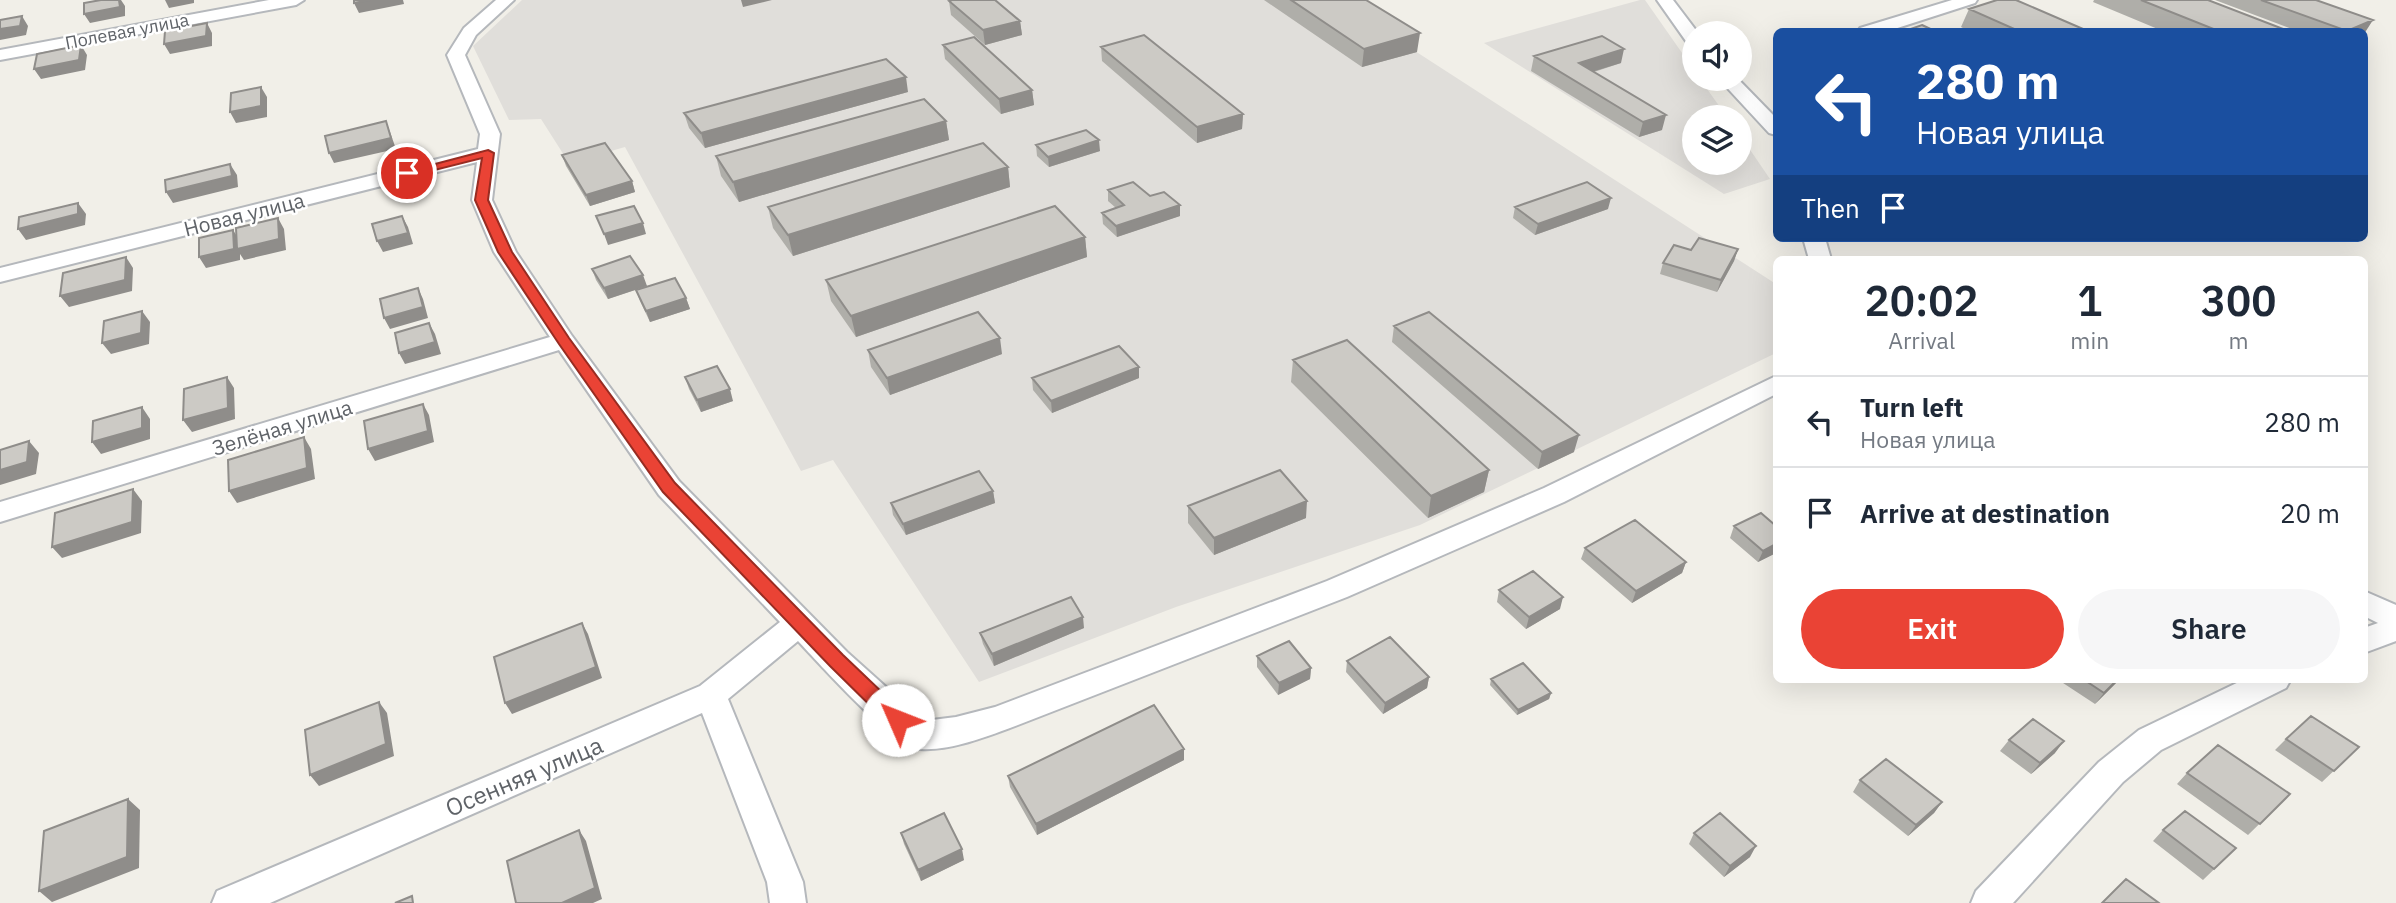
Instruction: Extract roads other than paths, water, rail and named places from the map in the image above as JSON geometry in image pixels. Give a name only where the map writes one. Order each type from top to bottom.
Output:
[{"type":"street","name":"Полевая улица","points":[[0,55],[296,0]]},
{"type":"street","points":[[506,0],[471,30],[459,45],[456,55],[490,134],[481,200],[505,252],[564,341],[669,488],[854,678],[898,720],[919,735],[956,732],[999,719],[1337,589],[1554,495],[1773,386]]},
{"type":"street","points":[[1665,0],[1682,23]]},
{"type":"street","points":[[1879,28],[1969,0]]},
{"type":"street","points":[[1740,91],[1773,126]]},
{"type":"street","name":"Новая улица","points":[[0,275],[488,153]]},
{"type":"street","name":"Зелёная улица","points":[[0,512],[564,341]]},
{"type":"street","points":[[2368,604],[2396,619]]},
{"type":"street","name":"Осенняя улица","points":[[230,903],[711,695],[801,622]]},
{"type":"street","points":[[2368,640],[2396,629]]},
{"type":"street","points":[[1989,903],[2111,772],[2150,740],[2267,683]]},
{"type":"street","points":[[711,695],[785,882],[788,903]]}]
